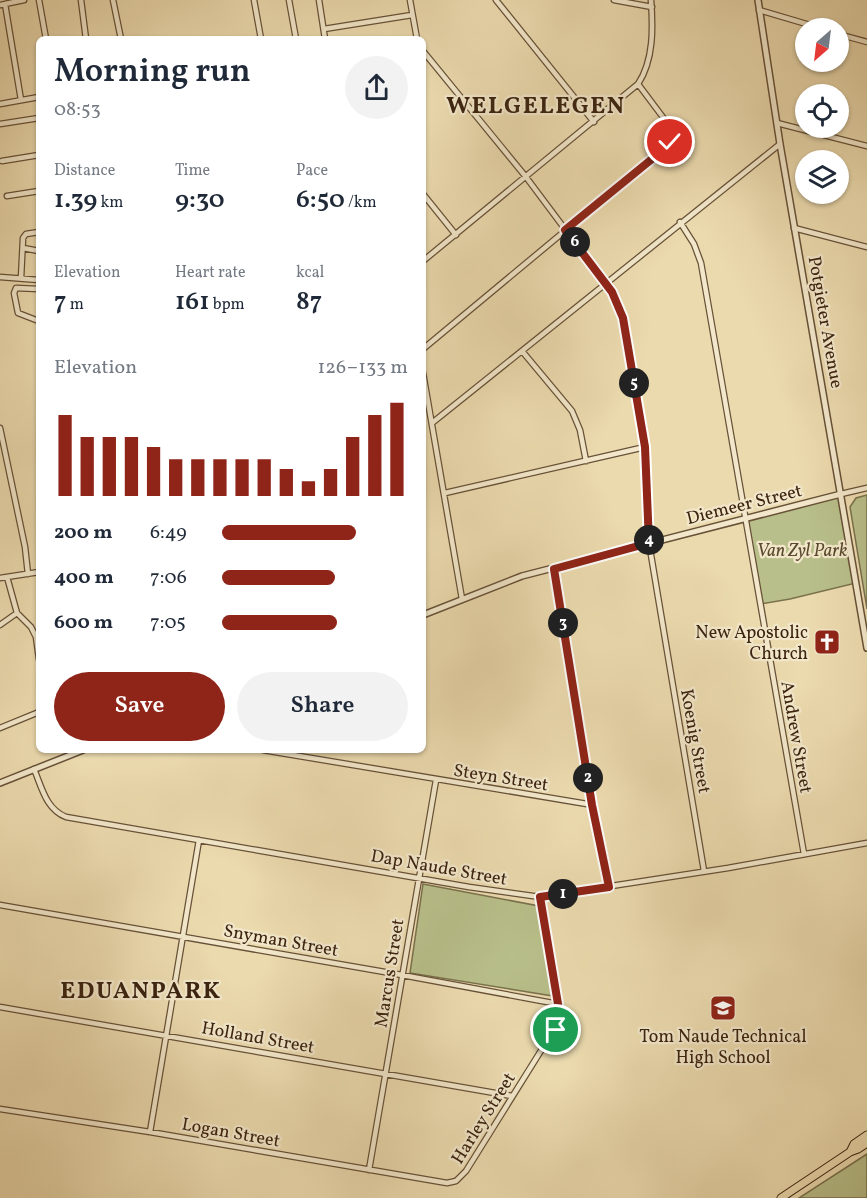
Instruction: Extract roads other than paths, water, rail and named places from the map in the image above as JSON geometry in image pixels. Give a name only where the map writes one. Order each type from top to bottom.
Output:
[{"type":"main road","points":[[850,1152],[854,1144],[867,1135]]},
{"type":"main road","points":[[781,1198],[867,1143]]},
{"type":"street","points":[[21,100],[2,5],[24,0]]},
{"type":"street","points":[[39,0],[45,36]]},
{"type":"street","points":[[81,0],[86,36]]},
{"type":"street","points":[[113,0],[120,36]]},
{"type":"street","points":[[254,0],[260,36]]},
{"type":"street","points":[[290,0],[296,36]]},
{"type":"street","points":[[319,0],[325,36]]},
{"type":"street","points":[[410,0],[416,36]]},
{"type":"street","points":[[496,0],[594,122]]},
{"type":"street","points":[[614,0],[652,6]]},
{"type":"street","points":[[426,259],[639,84],[651,46],[651,0]]},
{"type":"street","name":"Potgieter Avenue","points":[[758,0],[794,228],[867,648]]},
{"type":"street","points":[[759,10],[795,21]]},
{"type":"street","points":[[324,29],[412,15]]},
{"type":"street","points":[[849,37],[867,42]]},
{"type":"street","name":"Koenig Street","points":[[426,55],[526,177],[605,282],[623,318],[645,447],[649,543],[704,871]]},
{"type":"street","points":[[426,346],[663,150],[673,138],[671,128],[639,84]]},
{"type":"street","points":[[0,104],[36,98]]},
{"type":"street","points":[[0,124],[36,118]]},
{"type":"street","points":[[777,123],[867,146]]},
{"type":"street","points":[[432,423],[780,144]]},
{"type":"street","points":[[2,161],[36,155]]},
{"type":"street","points":[[7,196],[36,191]]},
{"type":"street","points":[[426,198],[456,235]]},
{"type":"street","name":"Andrew Street","points":[[680,222],[694,244],[701,263],[804,854]]},
{"type":"street","points":[[794,228],[867,247]]},
{"type":"street","points":[[21,278],[25,235],[36,233]]},
{"type":"street","points":[[23,248],[36,250]]},
{"type":"street","points":[[0,277],[36,280]]},
{"type":"street","points":[[36,289],[16,288],[14,292],[18,313],[36,320]]},
{"type":"street","points":[[522,351],[572,411],[580,430],[586,461]]},
{"type":"street","points":[[426,390],[462,599]]},
{"type":"street","points":[[0,428],[25,547],[28,574]]},
{"type":"street","points":[[445,493],[645,447]]},
{"type":"street","name":"Diemeer Street","points":[[426,614],[522,576],[867,488]]},
{"type":"street","points":[[554,569],[592,805],[609,887]]},
{"type":"street","points":[[0,578],[36,573]]},
{"type":"street","points":[[7,577],[17,613],[25,620],[34,634],[36,644]]},
{"type":"street","points":[[0,625],[17,613]]},
{"type":"street","points":[[0,728],[36,712]]},
{"type":"street","points":[[0,783],[75,753]]},
{"type":"street","name":"Steyn Street","points":[[280,753],[592,805]]},
{"type":"street","name":"Dap Naude Street","points":[[34,769],[49,806],[59,814],[88,822],[540,897],[867,843]]},
{"type":"street","name":"Marcus Street","points":[[369,1170],[436,780]]},
{"type":"street","points":[[150,1132],[199,840]]},
{"type":"street","name":"Harley Street","points":[[456,1181],[463,1176],[556,1030],[559,1015],[558,1004],[540,897]]},
{"type":"street","name":"Snyman Street","points":[[0,905],[558,1004]]},
{"type":"street","name":"Holland Street","points":[[0,1007],[386,1072],[512,1096]]},
{"type":"street","name":"Logan Street","points":[[0,1109],[150,1132],[447,1183],[456,1181]]},
{"type":"place","name":"New Apostolic Church","points":[[827,642]]},
{"type":"place","name":"Tom Naude Technical High School","points":[[723,1008]]},
{"type":"district","name":"WELGELEGEN","points":[[536,105]]},
{"type":"district","name":"EDUANPARK","points":[[141,990]]},
{"type":"park label","name":"Van Zyl Park","points":[[802,550]]}]
